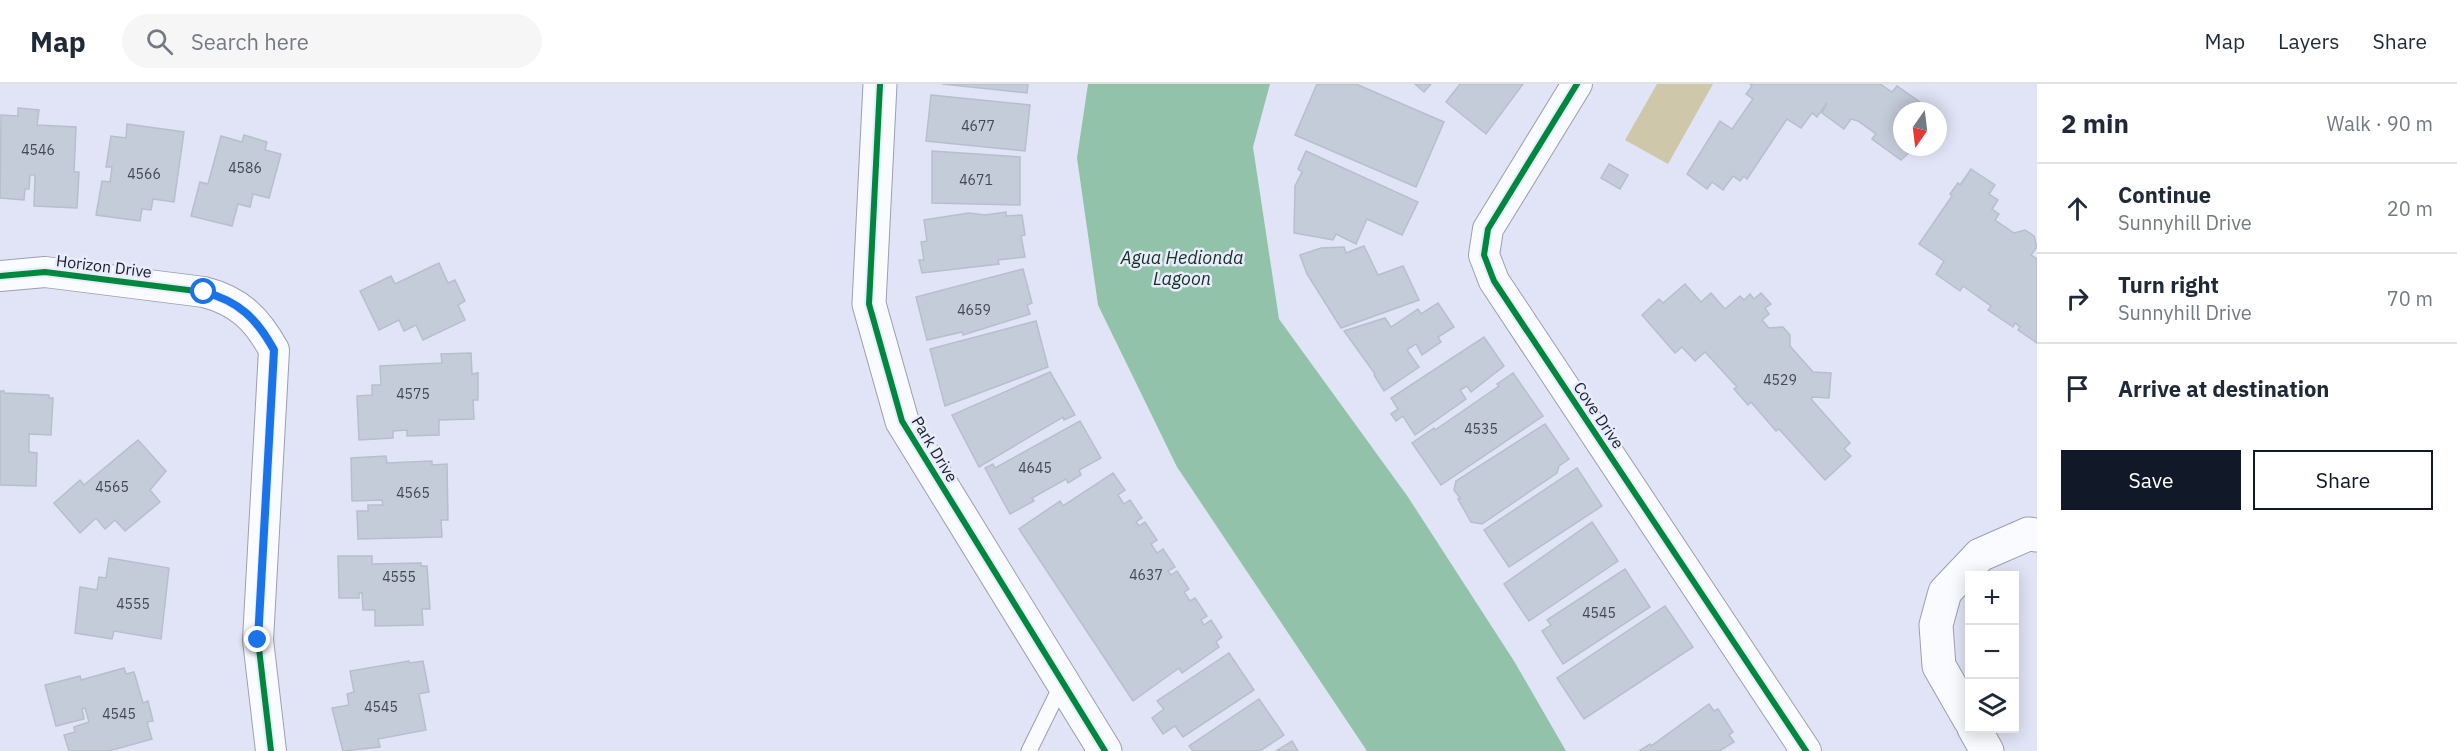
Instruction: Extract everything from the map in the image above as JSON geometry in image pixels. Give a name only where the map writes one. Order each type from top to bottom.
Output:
[{"type":"street","name":"Park Drive","points":[[880,84],[869,304],[902,421],[1105,751]]},
{"type":"street","name":"Cove Drive","points":[[1577,84],[1488,229],[1484,255],[1494,281],[1806,751]]},
{"type":"street","name":"Horizon Drive","points":[[0,276],[45,272],[204,292],[225,297],[261,326],[274,350],[258,640],[271,751]]},
{"type":"street","points":[[1965,711],[1939,666],[1936,625],[1945,592],[1980,555],[2028,534],[2037,535]]},
{"type":"street","points":[[1976,733],[1987,751]]},
{"type":"lane","points":[[1029,751],[1063,682]]},
{"type":"shaded area","points":[[1657,84],[1713,84],[1668,164],[1625,140]]},
{"type":"water","name":"Agua Hedionda Lagoon","points":[[1088,84],[1270,84],[1253,147],[1279,319],[1408,497],[1514,661],[1566,751],[1367,751],[1177,467],[1098,305],[1077,158]]},
{"type":"building","points":[[942,84],[1028,84],[1027,93]]},
{"type":"building","points":[[1317,84],[1356,84],[1444,122],[1416,187],[1295,135]]},
{"type":"building","points":[[1415,84],[1431,84],[1424,92]]},
{"type":"building","points":[[1460,84],[1523,84],[1486,134],[1446,102]]},
{"type":"building","points":[[1750,84],[1880,84],[1892,92],[1897,86],[1920,102],[1893,102],[1893,154],[1872,139],[1876,134],[1858,121],[1851,119],[1844,129],[1822,113],[1827,103],[1817,117],[1812,113],[1801,128],[1787,119],[1747,179],[1744,176],[1740,181],[1733,176],[1723,190],[1712,182],[1707,189],[1687,174],[1720,121],[1732,129],[1753,99],[1746,94],[1752,86]]},
{"type":"building","points":[[931,95],[1030,105],[1025,151],[926,141]]},
{"type":"building","points":[[18,108],[39,110],[37,125],[76,127],[74,172],[79,172],[77,208],[34,206],[35,175],[30,175],[29,189],[25,189],[24,200],[0,198],[1,115],[18,116]]},
{"type":"building","points":[[127,124],[184,132],[174,202],[153,199],[151,210],[142,209],[140,221],[96,215],[102,181],[110,182],[112,167],[106,167],[111,136],[126,138]]},
{"type":"building","points":[[244,135],[267,142],[265,150],[281,154],[269,198],[253,194],[250,207],[238,204],[232,226],[191,216],[200,182],[208,184],[221,136],[242,142]]},
{"type":"building","points":[[932,151],[1020,157],[1020,205],[932,203]]},
{"type":"building","points":[[1306,151],[1418,202],[1402,235],[1367,219],[1356,244],[1336,234],[1333,240],[1294,233],[1295,186],[1302,172],[1298,169]]},
{"type":"building","points":[[1609,164],[1628,175],[1620,189],[1601,178]]},
{"type":"building","points":[[1971,169],[1995,185],[1989,194],[1998,200],[1992,209],[1999,214],[1995,220],[2014,233],[2025,230],[2034,236],[2037,247],[2031,255],[2037,259],[2037,343],[2018,330],[2020,327],[2015,323],[2013,327],[1988,310],[1991,306],[1963,286],[1960,291],[1936,274],[1944,261],[1919,244],[1952,196],[1950,194],[1958,183],[1960,185]]},
{"type":"building","points":[[1006,212],[1006,216],[1022,215],[1025,235],[1021,236],[1025,257],[998,260],[999,264],[922,273],[919,260],[924,260],[921,242],[927,241],[924,220],[969,213],[985,215]]},
{"type":"building","points":[[1364,246],[1378,275],[1403,266],[1419,300],[1341,328],[1307,274],[1300,255],[1321,248],[1344,247],[1346,253]]},
{"type":"building","points":[[439,263],[448,283],[455,280],[465,301],[458,305],[465,320],[423,340],[416,325],[404,331],[399,320],[379,330],[360,291],[391,276],[395,284]]},
{"type":"building","points":[[1023,269],[1032,303],[1027,305],[1030,314],[963,335],[962,332],[927,340],[916,297]]},
{"type":"building","points":[[1685,284],[1701,302],[1711,293],[1725,309],[1740,296],[1744,300],[1750,294],[1754,299],[1761,293],[1771,304],[1765,308],[1769,314],[1762,320],[1769,328],[1783,327],[1790,335],[1790,346],[1813,372],[1831,373],[1829,398],[1813,397],[1811,399],[1850,443],[1844,449],[1851,456],[1825,480],[1779,429],[1776,431],[1751,402],[1748,405],[1734,389],[1737,387],[1705,352],[1695,361],[1682,347],[1675,353],[1642,315],[1659,299],[1663,303]]},
{"type":"building","points":[[1438,303],[1454,327],[1438,337],[1441,342],[1422,355],[1416,344],[1407,350],[1419,367],[1384,391],[1375,374],[1344,331],[1385,318],[1391,327],[1418,309],[1421,314]]},
{"type":"building","points":[[1036,321],[1048,367],[945,406],[930,349]]},
{"type":"building","points":[[1484,337],[1504,366],[1471,392],[1467,386],[1460,390],[1466,399],[1415,435],[1403,416],[1396,421],[1391,414],[1398,409],[1391,398]]},
{"type":"building","points":[[471,353],[472,374],[478,373],[478,400],[473,400],[474,419],[439,420],[439,435],[407,436],[407,430],[393,431],[393,438],[359,440],[357,396],[372,395],[372,385],[381,385],[380,366],[442,363],[441,354]]},
{"type":"building","points":[[1050,372],[1075,415],[1064,420],[1063,417],[979,467],[952,415]]},
{"type":"building","points":[[1513,373],[1543,416],[1441,485],[1412,443],[1499,386],[1497,384]]},
{"type":"building","points":[[0,391],[49,395],[49,398],[53,398],[51,435],[29,434],[29,452],[37,453],[36,486],[0,485]]},
{"type":"building","points":[[1080,421],[1101,458],[1079,470],[1081,475],[1068,483],[1066,479],[1032,498],[1034,501],[1010,514],[985,468],[993,464],[995,468]]},
{"type":"building","points":[[1545,424],[1569,459],[1559,466],[1557,473],[1482,524],[1471,522],[1454,490],[1456,481]]},
{"type":"building","points":[[138,440],[166,471],[150,490],[160,502],[125,531],[115,520],[105,529],[96,518],[80,533],[54,503],[80,480],[84,485]]},
{"type":"building","points":[[386,456],[387,463],[432,461],[432,465],[447,464],[448,520],[441,520],[442,537],[358,539],[357,511],[368,511],[368,505],[383,505],[382,500],[352,501],[351,458]]},
{"type":"building","points":[[1577,468],[1602,506],[1509,567],[1484,530]]},
{"type":"building","points":[[1113,473],[1125,490],[1118,495],[1124,504],[1130,500],[1142,518],[1136,522],[1139,526],[1145,522],[1157,540],[1151,544],[1157,553],[1163,549],[1175,567],[1168,571],[1171,575],[1177,571],[1189,589],[1184,592],[1190,601],[1195,598],[1207,616],[1201,620],[1204,625],[1211,620],[1222,637],[1216,642],[1219,647],[1182,673],[1179,668],[1133,701],[1019,529],[1060,501],[1063,506]]},
{"type":"building","points":[[1592,522],[1618,561],[1529,621],[1504,584]]},
{"type":"building","points":[[338,556],[372,556],[372,564],[421,563],[421,566],[427,566],[430,609],[422,609],[423,625],[375,626],[375,610],[363,610],[362,593],[359,593],[359,598],[339,598]]},
{"type":"building","points":[[109,558],[169,568],[161,639],[114,631],[112,639],[75,633],[80,587],[97,590],[99,577],[106,578]]},
{"type":"building","points":[[1625,569],[1650,607],[1563,664],[1542,631],[1551,625],[1547,620]]},
{"type":"building","points":[[1665,606],[1693,647],[1584,719],[1557,678]]},
{"type":"building","points":[[1229,653],[1254,690],[1183,737],[1175,726],[1163,734],[1152,718],[1164,709],[1157,701]]},
{"type":"building","points":[[409,661],[410,663],[423,661],[429,692],[419,694],[426,730],[378,739],[380,747],[343,751],[332,708],[349,705],[347,694],[354,692],[350,671]]},
{"type":"building","points":[[124,668],[126,674],[134,672],[143,703],[148,701],[153,721],[147,722],[152,739],[109,751],[69,751],[64,735],[75,732],[74,727],[89,722],[85,708],[82,709],[84,719],[56,726],[45,685],[80,676],[81,680]]},
{"type":"building","points":[[1259,699],[1284,735],[1260,751],[1193,751],[1189,746]]},
{"type":"building","points":[[1709,704],[1714,711],[1718,709],[1733,732],[1729,735],[1734,742],[1719,751],[1639,751],[1650,744],[1651,746]]},
{"type":"building","points":[[1292,741],[1298,751],[1276,751]]},
{"type":"cycle path","points":[[880,84],[869,304],[902,421],[1105,751]]},
{"type":"cycle path","points":[[1577,84],[1488,229],[1484,255],[1494,281],[1806,751]]},
{"type":"cycle path","points":[[0,276],[45,272],[204,292],[227,300],[246,313],[261,329],[274,350],[258,640],[271,751]]},
{"type":"route","points":[[204,292],[225,297],[261,326],[274,350],[258,640]]}]
